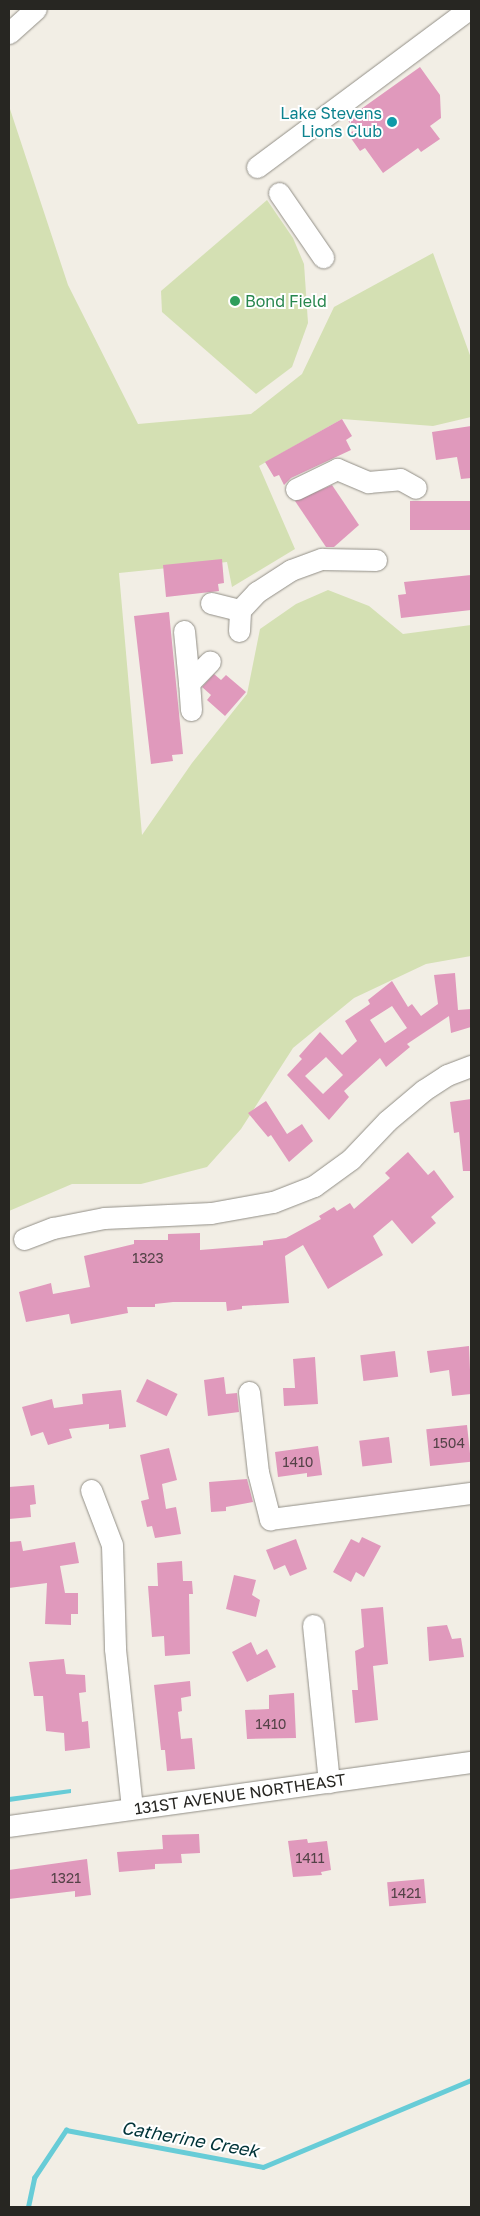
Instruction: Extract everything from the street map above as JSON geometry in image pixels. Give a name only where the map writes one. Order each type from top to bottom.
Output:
[{"type":"street","points":[[14,29],[36,9]]},
{"type":"street","points":[[257,167],[469,9]]},
{"type":"street","points":[[279,193],[323,257]]},
{"type":"street","points":[[296,489],[337,469],[368,482],[400,479],[416,488]]},
{"type":"street","points":[[211,603],[239,620],[257,592],[291,570],[322,559],[376,560]]},
{"type":"street","points":[[184,631],[191,710]]},
{"type":"street","points":[[189,684],[210,661]]},
{"type":"street","points":[[24,1239],[53,1228],[104,1218],[211,1213],[273,1202],[314,1186],[351,1159],[387,1121],[424,1090],[447,1075],[471,1066]]},
{"type":"street","points":[[249,1392],[258,1472],[270,1519],[471,1494]]},
{"type":"street","points":[[91,1490],[112,1545],[115,1649],[132,1808]]},
{"type":"street","points":[[313,1625],[330,1782]]},
{"type":"street","name":"131ST AVENUE NORTHEAST","points":[[9,1826],[471,1762]]},
{"type":"green space","points":[[9,106],[68,285],[138,424],[251,414],[302,374],[334,307],[433,253],[471,358],[471,417],[433,426],[342,419],[259,466],[295,549],[232,587],[227,562],[119,573],[142,835],[192,763],[247,694],[260,629],[296,604],[328,590],[369,606],[403,634],[471,625],[471,956],[426,964],[354,998],[293,1048],[241,1129],[207,1167],[141,1184],[72,1184],[9,1211]]},
{"type":"green space","name":"Bond Field","points":[[267,200],[293,238],[304,264],[308,323],[292,367],[256,394],[162,312],[161,291]]},
{"type":"water","points":[[71,1789],[71,1793],[9,1802],[9,1797]]},
{"type":"building","name":"Lake Stevens Lions Club","points":[[420,67],[440,95],[441,118],[430,126],[440,139],[421,152],[418,148],[383,173],[365,148],[360,151],[348,134],[355,130],[347,119]]},
{"type":"building","points":[[342,419],[352,436],[346,440],[351,450],[291,478],[284,485],[279,475],[274,477],[265,462]]},
{"type":"building","points":[[471,426],[471,478],[461,479],[457,457],[436,460],[432,432]]},
{"type":"building","points":[[332,485],[359,525],[334,547],[326,547],[295,501]]},
{"type":"building","points":[[410,501],[471,501],[471,530],[410,530]]},
{"type":"building","points":[[222,559],[224,583],[218,584],[219,591],[166,597],[163,565]]},
{"type":"building","points":[[471,575],[471,610],[401,618],[398,595],[406,594],[404,582]]},
{"type":"building","points":[[169,612],[183,754],[172,755],[173,761],[151,764],[134,616]]},
{"type":"building","points":[[214,674],[221,680],[226,675],[246,692],[225,716],[207,700],[211,695],[202,687]]},
{"type":"building","points":[[455,973],[458,1010],[471,1009],[471,1027],[451,1033],[449,1016],[407,1044],[410,1047],[386,1067],[380,1058],[344,1091],[349,1097],[329,1120],[287,1075],[302,1059],[299,1056],[320,1032],[342,1055],[357,1041],[345,1021],[370,1004],[368,1000],[392,981],[408,1007],[412,1004],[421,1016],[438,1004],[434,975]],"holes":[[[392,1006],[407,1028],[385,1043],[370,1020]],[[326,1057],[343,1075],[323,1094],[305,1076]]]},
{"type":"building","points":[[471,1099],[471,1171],[463,1171],[459,1132],[454,1133],[450,1102]]},
{"type":"building","points":[[266,1101],[287,1134],[302,1124],[313,1141],[289,1162],[271,1135],[268,1137],[248,1113]]},
{"type":"building","points":[[408,1152],[428,1175],[434,1170],[454,1197],[431,1217],[436,1223],[412,1244],[392,1220],[373,1236],[383,1255],[328,1289],[303,1245],[285,1256],[289,1303],[242,1306],[242,1309],[227,1311],[226,1302],[173,1302],[155,1304],[155,1307],[127,1307],[128,1313],[71,1324],[69,1314],[26,1322],[19,1292],[51,1283],[53,1294],[90,1287],[84,1256],[134,1244],[134,1240],[168,1240],[168,1234],[200,1233],[200,1250],[263,1245],[263,1241],[286,1238],[321,1219],[319,1216],[334,1207],[337,1211],[350,1203],[354,1209],[390,1178],[385,1173]]},
{"type":"building","points":[[469,1346],[471,1394],[452,1396],[449,1370],[430,1373],[427,1351]]},
{"type":"building","points":[[395,1351],[398,1377],[363,1381],[360,1355]]},
{"type":"building","points":[[315,1357],[318,1404],[284,1406],[283,1388],[295,1388],[293,1359]]},
{"type":"building","points":[[224,1377],[226,1394],[237,1393],[239,1412],[208,1416],[204,1380]]},
{"type":"building","points":[[147,1379],[178,1394],[167,1416],[136,1401]]},
{"type":"building","points":[[121,1390],[126,1427],[109,1429],[109,1424],[69,1429],[72,1438],[48,1445],[43,1432],[31,1436],[22,1407],[52,1399],[54,1408],[83,1404],[82,1394]]},
{"type":"building","points":[[467,1425],[471,1462],[430,1466],[426,1429]]},
{"type":"building","points":[[389,1437],[392,1463],[362,1466],[359,1441]]},
{"type":"building","points":[[318,1446],[322,1475],[307,1477],[307,1473],[278,1477],[275,1452]]},
{"type":"building","points":[[169,1448],[177,1480],[162,1484],[166,1509],[176,1507],[181,1534],[155,1538],[152,1526],[147,1527],[141,1501],[149,1499],[140,1455]]},
{"type":"building","points":[[247,1479],[253,1502],[226,1507],[226,1511],[211,1512],[209,1482]]},
{"type":"building","points":[[34,1485],[36,1504],[30,1505],[31,1517],[9,1519],[9,1487]]},
{"type":"building","points":[[362,1537],[381,1546],[364,1577],[356,1572],[351,1582],[333,1572],[351,1539],[359,1543]]},
{"type":"building","points":[[296,1539],[307,1569],[290,1576],[285,1565],[274,1570],[266,1550]]},
{"type":"building","points":[[21,1541],[23,1551],[75,1542],[79,1563],[60,1566],[65,1593],[78,1593],[78,1614],[71,1614],[71,1625],[45,1624],[47,1583],[9,1588],[9,1542]]},
{"type":"building","points":[[182,1561],[183,1581],[192,1581],[193,1594],[189,1594],[190,1654],[165,1656],[164,1636],[152,1637],[148,1586],[158,1586],[157,1563]]},
{"type":"building","points":[[234,1575],[256,1580],[252,1595],[260,1600],[256,1617],[226,1609]]},
{"type":"building","points":[[383,1607],[388,1664],[373,1666],[378,1720],[355,1723],[352,1690],[358,1690],[355,1651],[364,1647],[361,1609]]},
{"type":"building","points":[[447,1625],[452,1639],[461,1638],[464,1657],[429,1661],[427,1627]]},
{"type":"building","points":[[251,1642],[257,1655],[267,1649],[276,1667],[247,1682],[232,1652]]},
{"type":"building","points":[[64,1659],[66,1674],[85,1675],[86,1692],[79,1693],[82,1722],[88,1721],[90,1748],[65,1751],[64,1733],[46,1731],[43,1696],[34,1696],[29,1662]]},
{"type":"building","points":[[190,1681],[191,1696],[181,1698],[182,1711],[178,1712],[181,1739],[192,1738],[195,1769],[167,1771],[165,1750],[161,1750],[154,1685]]},
{"type":"building","points":[[294,1693],[296,1738],[247,1739],[245,1710],[269,1709],[269,1695]]},
{"type":"building","points":[[199,1834],[200,1853],[181,1854],[182,1863],[155,1864],[155,1869],[119,1872],[117,1852],[163,1849],[162,1835]]},
{"type":"building","points":[[307,1839],[308,1843],[327,1841],[331,1870],[321,1872],[322,1875],[293,1877],[288,1841]]},
{"type":"building","points":[[87,1859],[91,1895],[75,1897],[75,1891],[9,1899],[9,1870]]},
{"type":"building","points":[[424,1879],[426,1903],[389,1906],[387,1882]]},
{"type":"waterway","name":"Catherine Creek","points":[[28,2207],[34,2178],[66,2130],[263,2167],[471,2080]]},
{"type":"place","name":"Lake Stevens Lions Club","points":[[392,122]]},
{"type":"place","name":"Bond Field","points":[[235,301]]}]
